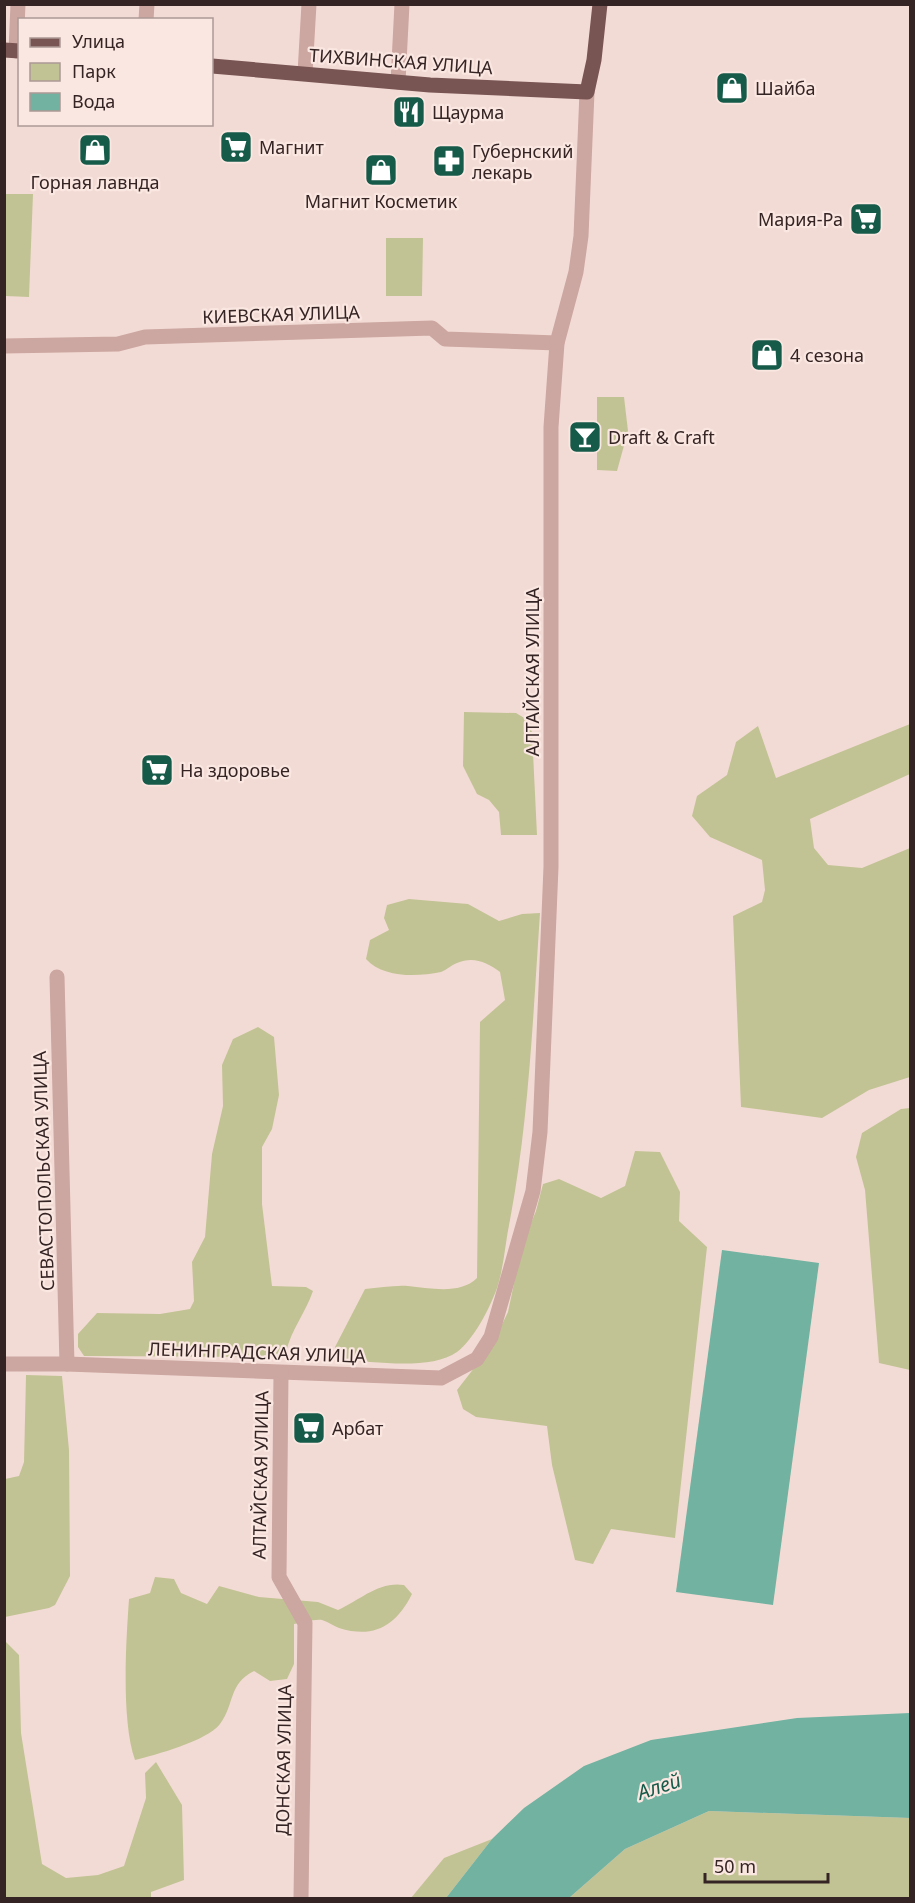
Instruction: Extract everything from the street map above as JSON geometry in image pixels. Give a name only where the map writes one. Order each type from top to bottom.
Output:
[{"type":"main road","name":"АЛТАЙСКАЯ УЛИЦА","points":[[587,92],[594,60],[600,4]]},
{"type":"main road","name":"ТИХВИНСКАЯ УЛИЦА","points":[[213,66],[398,82],[587,92]]},
{"type":"street","points":[[13,51],[18,4]]},
{"type":"street","points":[[305,74],[309,4]]},
{"type":"street","points":[[398,82],[402,4]]},
{"type":"street","name":"АЛТАЙСКАЯ УЛИЦА","points":[[491,1337],[533,1191],[540,1132],[551,867],[551,427],[557,343],[576,272],[581,236],[587,92]]},
{"type":"street","name":"КИЕВСКАЯ УЛИЦА","points":[[4,346],[118,344],[145,337],[432,328],[445,339],[557,343]]},
{"type":"street","name":"СЕВАСТОПОЛЬСКАЯ УЛИЦА","points":[[57,977],[68,1364]]},
{"type":"street","name":"ЛЕНИНГРАДСКАЯ УЛИЦА","points":[[4,1364],[68,1364],[441,1378],[477,1359],[491,1337]]},
{"type":"street","name":"АЛТАЙСКАЯ УЛИЦА","points":[[281,1373],[279,1577],[305,1623]]},
{"type":"street","name":"ДОНСКАЯ УЛИЦА","points":[[301,1899],[305,1623]]},
{"type":"green space","points":[[5,194],[33,194],[29,297],[5,296]]},
{"type":"green space","points":[[386,238],[423,238],[422,296],[386,296]]},
{"type":"green space","points":[[597,397],[624,397],[628,431],[617,471],[597,470]]},
{"type":"green space","points":[[464,712],[516,713],[526,719],[532,732],[537,835],[501,835],[499,812],[489,800],[477,794],[463,766]]},
{"type":"green space","points":[[910,724],[910,774],[810,819],[814,848],[828,865],[862,868],[910,848],[910,1077],[869,1090],[822,1118],[741,1107],[733,916],[762,902],[765,890],[762,860],[710,837],[692,816],[697,796],[727,775],[736,742],[758,726],[776,778]]},
{"type":"green space","points":[[409,899],[468,904],[499,921],[522,914],[540,913],[530,1067],[522,1144],[499,1283],[489,1307],[469,1340],[457,1352],[446,1358],[432,1361],[401,1364],[341,1360],[335,1347],[365,1289],[403,1286],[453,1289],[462,1287],[477,1278],[480,1022],[505,1000],[500,972],[490,965],[474,960],[457,963],[441,972],[422,975],[391,973],[373,965],[366,959],[370,940],[389,930],[384,918],[387,905]]},
{"type":"green space","points":[[258,1027],[274,1037],[279,1095],[272,1129],[262,1147],[262,1204],[272,1286],[306,1287],[313,1291],[286,1352],[267,1357],[84,1356],[78,1347],[78,1334],[97,1313],[160,1314],[190,1309],[194,1301],[192,1262],[205,1237],[212,1154],[223,1106],[222,1065],[233,1039]]},
{"type":"green space","points":[[910,1108],[910,1370],[879,1363],[865,1190],[856,1157],[862,1133],[901,1109]]},
{"type":"green space","points":[[635,1151],[660,1152],[680,1192],[679,1221],[707,1247],[675,1538],[611,1529],[593,1564],[575,1560],[552,1465],[547,1426],[476,1417],[463,1409],[457,1390],[492,1345],[508,1312],[522,1245],[536,1211],[543,1184],[559,1179],[601,1198],[625,1186]]},
{"type":"green space","points":[[26,1375],[62,1376],[69,1450],[70,1576],[55,1605],[5,1617],[5,1479],[19,1476],[24,1462]]},
{"type":"green space","points":[[155,1577],[174,1579],[181,1593],[207,1604],[219,1586],[259,1597],[318,1602],[338,1610],[386,1586],[404,1585],[412,1594],[406,1605],[391,1622],[373,1631],[352,1631],[322,1620],[294,1624],[294,1664],[287,1679],[270,1681],[254,1671],[240,1682],[225,1717],[213,1730],[193,1742],[135,1760],[126,1703],[129,1599],[150,1593]]},
{"type":"green space","points":[[6,1642],[19,1655],[21,1733],[42,1864],[66,1878],[98,1875],[124,1866],[146,1798],[145,1773],[156,1762],[182,1805],[184,1880],[151,1892],[151,1898],[5,1898]]},
{"type":"green space","points":[[709,1811],[910,1818],[910,1898],[569,1898],[625,1849]]},
{"type":"green space","points":[[492,1839],[446,1898],[411,1898],[444,1858]]},
{"type":"water","points":[[722,1250],[819,1263],[773,1605],[676,1592]]},
{"type":"water","name":"Алей","points":[[910,1713],[910,1818],[709,1811],[625,1849],[569,1898],[446,1898],[492,1839],[524,1808],[584,1766],[651,1740],[797,1718]]},
{"type":"place","name":"Шайба","points":[[732,88]]},
{"type":"place","name":"Щаурма","points":[[409,112]]},
{"type":"place","name":"Магнит","points":[[236,147]]},
{"type":"place","name":"Горная лавнда","points":[[95,150]]},
{"type":"place","name":"Губернский лекарь","points":[[449,161]]},
{"type":"place","name":"Магнит Косметик","points":[[381,170]]},
{"type":"place","name":"Мария-Ра","points":[[866,219]]},
{"type":"place","name":"4 сезона","points":[[767,355]]},
{"type":"place","name":"Draft & Craft","points":[[585,437]]},
{"type":"place","name":"На здоровье","points":[[157,770]]},
{"type":"place","name":"Арбат","points":[[309,1428]]}]
